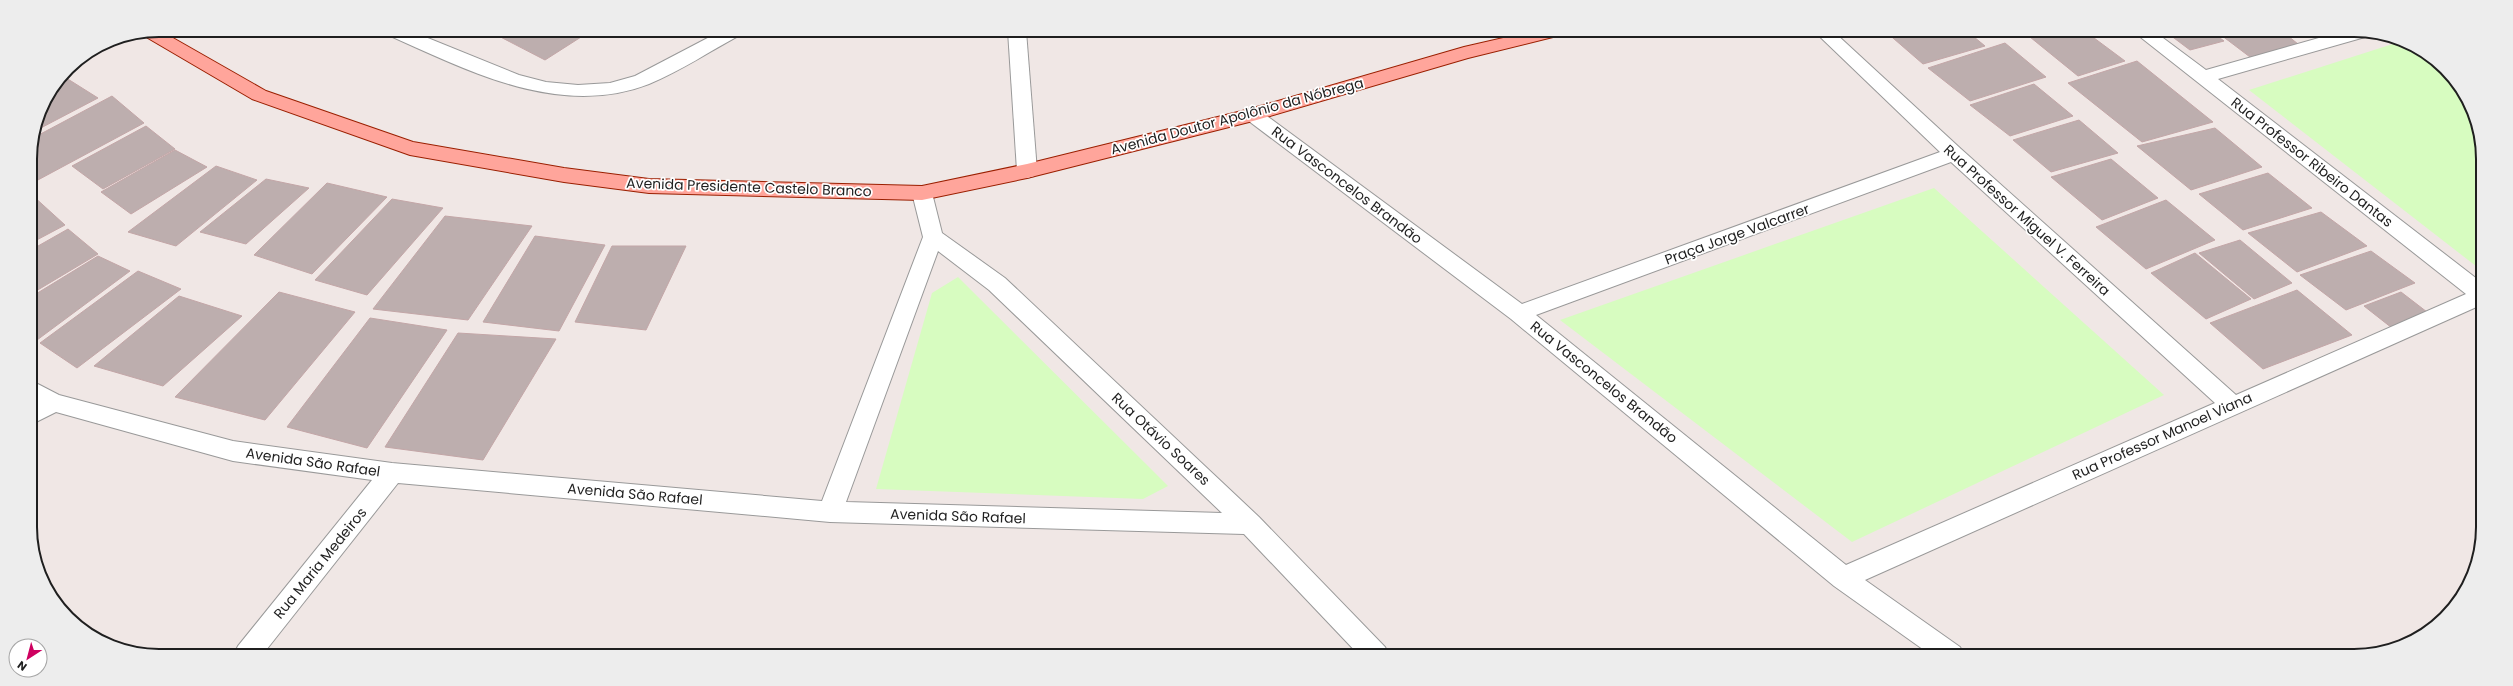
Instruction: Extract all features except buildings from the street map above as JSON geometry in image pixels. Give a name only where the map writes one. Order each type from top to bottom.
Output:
[{"type":"main road","name":"Avenida Presidente Castelo Branco","points":[[158,37],[259,95],[410,148],[564,175],[649,186],[922,193]]},
{"type":"main road","name":"Avenida Doutor Apolônio da Nóbrega","points":[[922,193],[1027,171],[1253,115],[1464,53],[1530,37]]},
{"type":"street","points":[[409,37],[501,76],[564,90],[606,88],[642,80],[723,37]]},
{"type":"street","points":[[1013,37],[1027,171]]},
{"type":"street","name":"Rua Professor Miguel V. Ferreira","points":[[1829,37],[1954,154],[2232,405]]},
{"type":"street","name":"Rua Professor Ribeiro Dantas","points":[[2150,37],[2203,77],[2476,292]]},
{"type":"street","points":[[2203,77],[2342,37]]},
{"type":"street","name":"Rua Vasconcelos Brandão","points":[[1253,115],[1519,313],[1844,578],[1943,649]]},
{"type":"street","name":"Praça Jorge Valcarrer","points":[[1519,313],[1954,154]]},
{"type":"street","points":[[830,512],[933,237],[922,193]]},
{"type":"street","name":"Rua Otávio Soares","points":[[933,237],[997,284],[1250,524],[1370,649]]},
{"type":"street","name":"Rua Professor Manoel Viana","points":[[1844,578],[2476,297]]},
{"type":"street","name":"Avenida São Rafael","points":[[37,393],[53,402],[233,450],[392,473],[830,512],[1250,524]]},
{"type":"street","points":[[37,412],[53,402]]},
{"type":"street","name":"Rua Maria Medeiros","points":[[251,649],[392,473]]},
{"type":"green space","points":[[2394,44],[2428,62],[2446,79],[2455,91],[2470,120],[2474,136],[2476,159],[2476,266],[2249,90]]},
{"type":"green space","points":[[1934,188],[2164,395],[1852,542],[1560,320]]},
{"type":"green space","points":[[958,277],[1168,486],[1143,499],[876,489],[932,293]]}]
